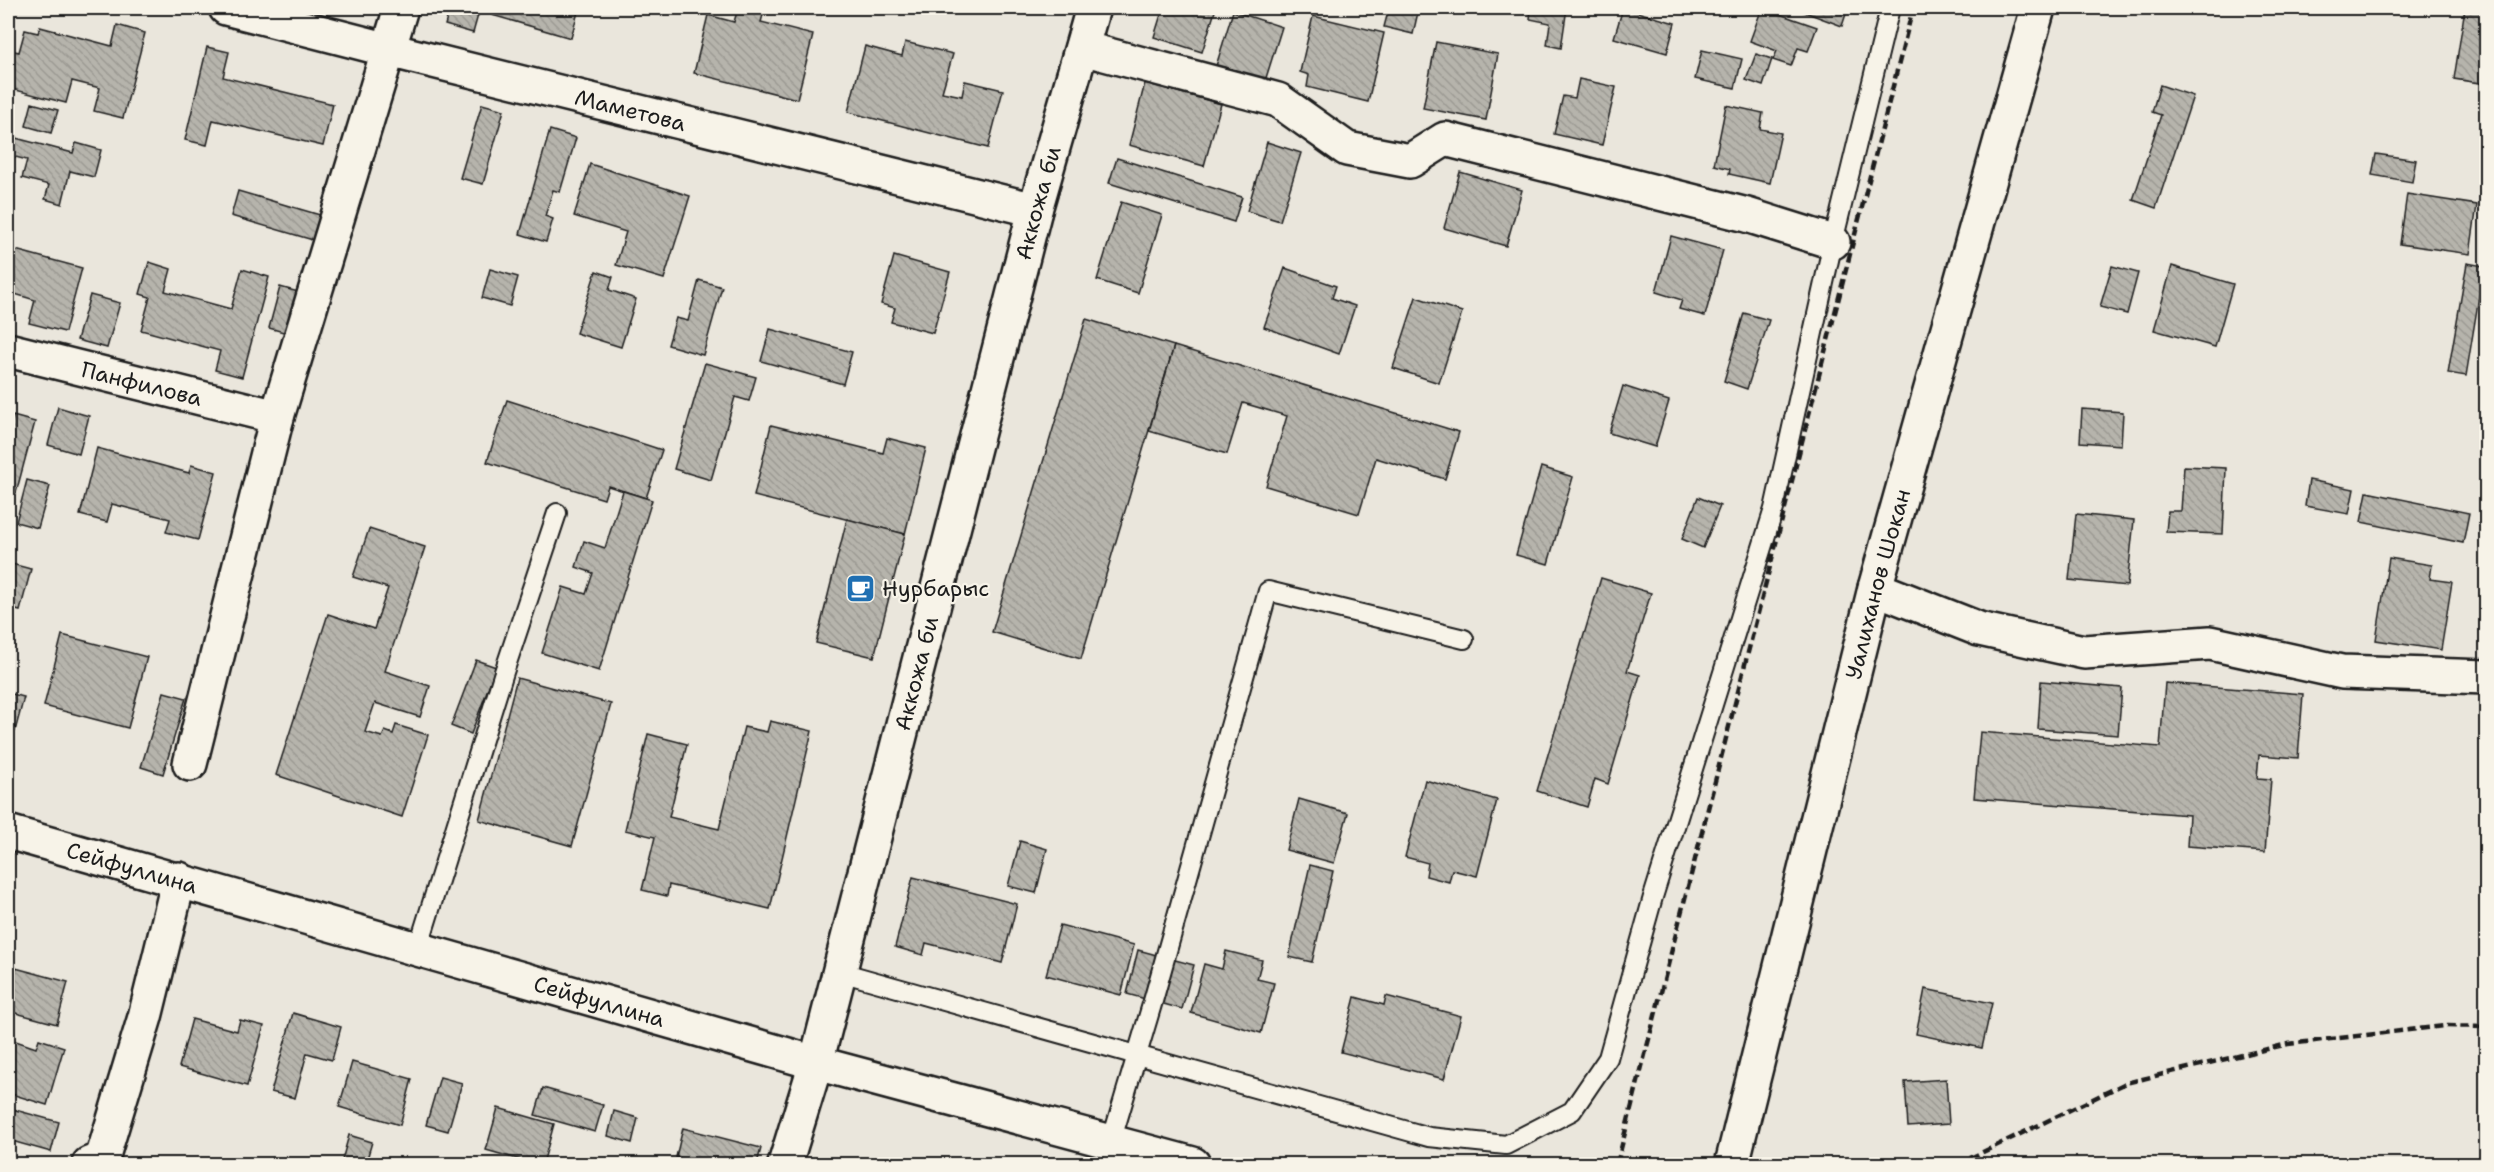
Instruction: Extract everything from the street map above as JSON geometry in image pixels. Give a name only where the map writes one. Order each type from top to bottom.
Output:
[{"type":"street","name":"Маметова","points":[[226,8],[1035,210]]},
{"type":"street","points":[[190,764],[278,417],[401,8]]},
{"type":"street","name":"Аккожа би","points":[[785,1164],[816,1063],[837,971],[1035,210],[1093,8]]},
{"type":"street","name":"Уалиханов Шокан","points":[[1732,1164],[1875,588],[2038,8]]},
{"type":"street","points":[[1082,48],[1278,100],[1347,149],[1410,161],[1445,138],[1747,215],[1833,242]]},
{"type":"street","name":"Панфилова","points":[[8,350],[278,417]]},
{"type":"street","points":[[1875,588],[1979,629],[2084,652],[2210,643],[2342,672],[2487,677]]},
{"type":"street","name":"Сейфуллина","points":[[8,832],[179,879],[816,1063],[1193,1164]]},
{"type":"street","points":[[89,1164],[102,1159],[145,1017],[179,879]]},
{"type":"lane","points":[[837,971],[1429,1137],[1506,1145],[1572,1111],[1608,1058],[1653,897],[1774,509],[1833,242],[1890,8]]},
{"type":"lane","points":[[418,948],[504,672],[557,513]]},
{"type":"lane","points":[[1111,1142],[1138,1055],[1268,591],[1464,639]]},
{"type":"building","points":[[450,8],[480,8],[473,33],[445,25]]},
{"type":"building","points":[[495,8],[579,8],[571,38],[492,15]]},
{"type":"building","points":[[738,8],[765,8],[761,22],[813,35],[797,99],[694,73],[708,15],[734,22]]},
{"type":"building","points":[[1163,8],[1216,8],[1202,52],[1154,37]]},
{"type":"building","points":[[1389,8],[1418,12],[1413,34],[1384,27]]},
{"type":"building","points":[[1531,8],[1567,8],[1561,48],[1547,45],[1550,23],[1530,19]]},
{"type":"building","points":[[1623,8],[1675,23],[1667,53],[1614,38]]},
{"type":"building","points":[[1665,8],[1682,8],[1681,12]]},
{"type":"building","points":[[1762,8],[1817,27],[1808,51],[1798,48],[1791,66],[1773,60],[1777,51],[1750,41]]},
{"type":"building","points":[[1794,8],[1839,8],[1847,11],[1842,26]]},
{"type":"building","points":[[2465,8],[2486,8],[2486,84],[2454,79]]},
{"type":"building","points":[[1233,11],[1282,27],[1265,81],[1216,66]]},
{"type":"building","points":[[1313,16],[1384,33],[1368,102],[1307,87],[1309,75],[1300,72]]},
{"type":"building","points":[[117,25],[145,33],[123,118],[94,111],[100,88],[72,81],[66,103],[8,88],[10,50],[19,52],[25,30],[38,33],[40,27],[112,46]]},
{"type":"building","points":[[905,42],[953,54],[942,92],[962,96],[965,81],[1003,90],[988,148],[848,112],[865,46],[902,56]]},
{"type":"building","points":[[1436,42],[1498,54],[1486,120],[1423,108]]},
{"type":"building","points":[[207,47],[229,52],[223,77],[333,104],[323,146],[213,120],[207,145],[185,140]]},
{"type":"building","points":[[1702,50],[1742,59],[1735,88],[1695,79]]},
{"type":"building","points":[[1756,54],[1772,59],[1763,86],[1746,80]]},
{"type":"building","points":[[1579,79],[1616,87],[1602,145],[1554,134],[1563,96],[1575,98]]},
{"type":"building","points":[[1145,83],[1221,104],[1204,166],[1129,145]]},
{"type":"building","points":[[2160,85],[2193,96],[2156,208],[2133,200],[2161,115],[2152,112]]},
{"type":"building","points":[[32,103],[58,110],[51,133],[26,126]]},
{"type":"building","points":[[482,104],[504,110],[483,184],[460,178]]},
{"type":"building","points":[[1726,105],[1763,113],[1760,129],[1781,133],[1770,183],[1729,174],[1730,169],[1714,165]]},
{"type":"building","points":[[550,130],[576,138],[560,192],[553,190],[545,216],[553,219],[546,242],[520,234]]},
{"type":"building","points":[[8,136],[73,153],[76,143],[101,150],[94,177],[70,171],[62,204],[45,199],[49,185],[22,178],[27,160],[8,155]]},
{"type":"building","points":[[1267,142],[1301,153],[1280,221],[1247,211]]},
{"type":"building","points":[[2376,154],[2416,160],[2412,182],[2372,175]]},
{"type":"building","points":[[1117,158],[1242,197],[1234,222],[1109,183]]},
{"type":"building","points":[[590,164],[690,196],[664,279],[616,265],[626,232],[574,216]]},
{"type":"building","points":[[1460,172],[1522,190],[1506,246],[1444,228]]},
{"type":"building","points":[[238,191],[320,215],[313,240],[231,216]]},
{"type":"building","points":[[2407,194],[2477,205],[2470,254],[2400,244]]},
{"type":"building","points":[[1121,202],[1162,215],[1138,293],[1097,280]]},
{"type":"building","points":[[1671,236],[1723,250],[1705,316],[1679,309],[1682,300],[1656,292]]},
{"type":"building","points":[[8,248],[82,268],[65,332],[29,323],[35,300],[8,292]]},
{"type":"building","points":[[894,256],[950,272],[933,333],[891,322],[895,308],[881,304]]},
{"type":"building","points":[[149,262],[171,269],[165,291],[231,309],[242,269],[269,277],[242,377],[215,370],[220,351],[141,330],[150,297],[140,294]]},
{"type":"building","points":[[2467,263],[2484,266],[2466,376],[2448,373]]},
{"type":"building","points":[[2112,266],[2138,273],[2127,314],[2100,307]]},
{"type":"building","points":[[2172,266],[2233,284],[2215,347],[2154,330]]},
{"type":"building","points":[[1285,268],[1336,286],[1332,298],[1355,306],[1339,354],[1264,327]]},
{"type":"building","points":[[490,269],[518,277],[510,306],[482,298]]},
{"type":"building","points":[[596,271],[613,277],[609,290],[636,299],[621,347],[576,333]]},
{"type":"building","points":[[699,280],[722,287],[703,355],[668,345],[676,318],[688,321]]},
{"type":"building","points":[[280,287],[302,293],[291,334],[269,328]]},
{"type":"building","points":[[90,295],[120,303],[107,348],[77,340]]},
{"type":"building","points":[[1416,297],[1462,312],[1439,383],[1393,368]]},
{"type":"building","points":[[1744,313],[1769,320],[1747,389],[1724,381]]},
{"type":"building","points":[[1086,319],[1174,346],[1081,659],[992,632]]},
{"type":"building","points":[[770,329],[852,352],[843,384],[761,361]]},
{"type":"building","points":[[1174,346],[1459,432],[1445,479],[1376,458],[1359,514],[1266,486],[1287,416],[1243,403],[1227,454],[1149,431]]},
{"type":"building","points":[[705,363],[756,377],[749,401],[735,397],[711,480],[674,469]]},
{"type":"building","points":[[1623,386],[1669,401],[1655,447],[1609,433]]},
{"type":"building","points":[[507,400],[662,450],[646,498],[608,486],[604,499],[487,462]]},
{"type":"building","points":[[58,407],[89,416],[79,454],[48,445]]},
{"type":"building","points":[[2082,409],[2123,412],[2121,445],[2080,442]]},
{"type":"building","points":[[13,416],[35,422],[16,493],[8,491],[8,423],[11,424]]},
{"type":"building","points":[[771,425],[883,453],[887,438],[926,448],[905,534],[754,496]]},
{"type":"building","points":[[97,448],[189,473],[191,465],[216,472],[198,540],[166,532],[170,519],[112,504],[107,522],[80,515]]},
{"type":"building","points":[[2184,466],[2226,468],[2223,534],[2166,532],[2168,511],[2181,511]]},
{"type":"building","points":[[1541,467],[1573,477],[1548,564],[1516,555]]},
{"type":"building","points":[[27,480],[50,486],[38,528],[16,522]]},
{"type":"building","points":[[2309,480],[2354,489],[2349,514],[2305,506]]},
{"type":"building","points":[[623,491],[652,500],[599,671],[542,653],[563,587],[586,594],[593,573],[576,567],[584,541],[605,548]]},
{"type":"building","points":[[2367,492],[2469,513],[2463,543],[2361,522]]},
{"type":"building","points":[[1698,497],[1720,506],[1703,548],[1682,539]]},
{"type":"building","points":[[2076,514],[2134,520],[2127,586],[2069,580]]},
{"type":"building","name":"Нурбарыс","points":[[847,519],[905,534],[874,657],[816,643]]},
{"type":"building","points":[[369,529],[425,547],[385,671],[430,686],[420,717],[375,703],[365,732],[382,737],[385,731],[393,734],[396,725],[428,735],[402,817],[276,775],[328,614],[374,629],[388,588],[353,577]]},
{"type":"building","points":[[2389,558],[2432,565],[2430,579],[2452,582],[2441,650],[2376,640]]},
{"type":"building","points":[[8,563],[31,569],[20,611],[8,608]]},
{"type":"building","points":[[1601,578],[1651,593],[1627,671],[1640,675],[1608,784],[1595,779],[1587,807],[1537,791]]},
{"type":"building","points":[[62,635],[147,657],[128,728],[44,706]]},
{"type":"building","points":[[476,660],[496,667],[471,734],[451,726]]},
{"type":"building","points":[[517,678],[611,704],[572,846],[479,820]]},
{"type":"building","points":[[2041,681],[2122,688],[2118,735],[2038,729]]},
{"type":"building","points":[[2165,683],[2303,694],[2298,758],[2259,755],[2257,778],[2271,779],[2265,852],[2187,846],[2189,815],[1974,798],[1980,732],[2160,747]]},
{"type":"building","points":[[164,692],[186,698],[163,774],[141,767]]},
{"type":"building","points":[[8,693],[24,697],[15,731],[8,729]]},
{"type":"building","points":[[770,721],[812,731],[770,909],[669,885],[667,896],[642,890],[655,837],[625,830],[648,734],[687,744],[669,817],[719,829],[744,727],[767,732]]},
{"type":"building","points":[[1425,780],[1497,800],[1477,876],[1452,870],[1449,882],[1426,876],[1428,863],[1405,857]]},
{"type":"building","points":[[1299,799],[1348,813],[1334,863],[1286,850]]},
{"type":"building","points":[[1020,841],[1047,849],[1036,893],[1008,886]]},
{"type":"building","points":[[1310,865],[1333,871],[1312,962],[1289,957]]},
{"type":"building","points":[[913,877],[1017,904],[1002,963],[926,943],[923,955],[895,947]]},
{"type":"building","points":[[1060,925],[1134,945],[1121,995],[1046,975]]},
{"type":"building","points":[[1138,950],[1194,965],[1182,1009],[1127,994]]},
{"type":"building","points":[[1226,951],[1262,960],[1257,979],[1274,983],[1261,1033],[1191,1013],[1204,964],[1222,969]]},
{"type":"building","points":[[8,966],[68,982],[57,1024],[8,1011]]},
{"type":"building","points":[[1925,989],[1992,1003],[1982,1048],[1916,1034]]},
{"type":"building","points":[[1386,996],[1461,1016],[1444,1079],[1341,1052],[1355,997],[1384,1005]]},
{"type":"building","points":[[293,1013],[341,1027],[332,1060],[307,1053],[295,1098],[271,1092]]},
{"type":"building","points":[[192,1019],[237,1031],[240,1020],[264,1026],[247,1086],[179,1067]]},
{"type":"building","points":[[10,1039],[36,1048],[39,1039],[64,1047],[47,1105],[8,1093]]},
{"type":"building","points":[[352,1062],[412,1079],[400,1125],[339,1107]]},
{"type":"building","points":[[440,1077],[462,1083],[448,1131],[426,1125]]},
{"type":"building","points":[[1946,1079],[1949,1124],[1908,1127],[1905,1082]]},
{"type":"building","points":[[543,1088],[603,1105],[595,1132],[535,1115]]},
{"type":"building","points":[[8,1108],[59,1122],[51,1152],[8,1140]]},
{"type":"building","points":[[498,1108],[554,1124],[543,1164],[535,1164],[486,1150]]},
{"type":"building","points":[[614,1111],[638,1118],[632,1143],[608,1136]]},
{"type":"building","points":[[683,1128],[761,1148],[757,1164],[706,1164],[676,1157]]},
{"type":"building","points":[[349,1135],[372,1142],[367,1159],[387,1164],[341,1164]]},
{"type":"railway","points":[[1617,1164],[1913,8]]},
{"type":"railway","points":[[1958,1164],[2126,1083],[2288,1044],[2444,1026],[2486,1027]]},
{"type":"place","name":"Нурбарыс","points":[[861,588]]}]
